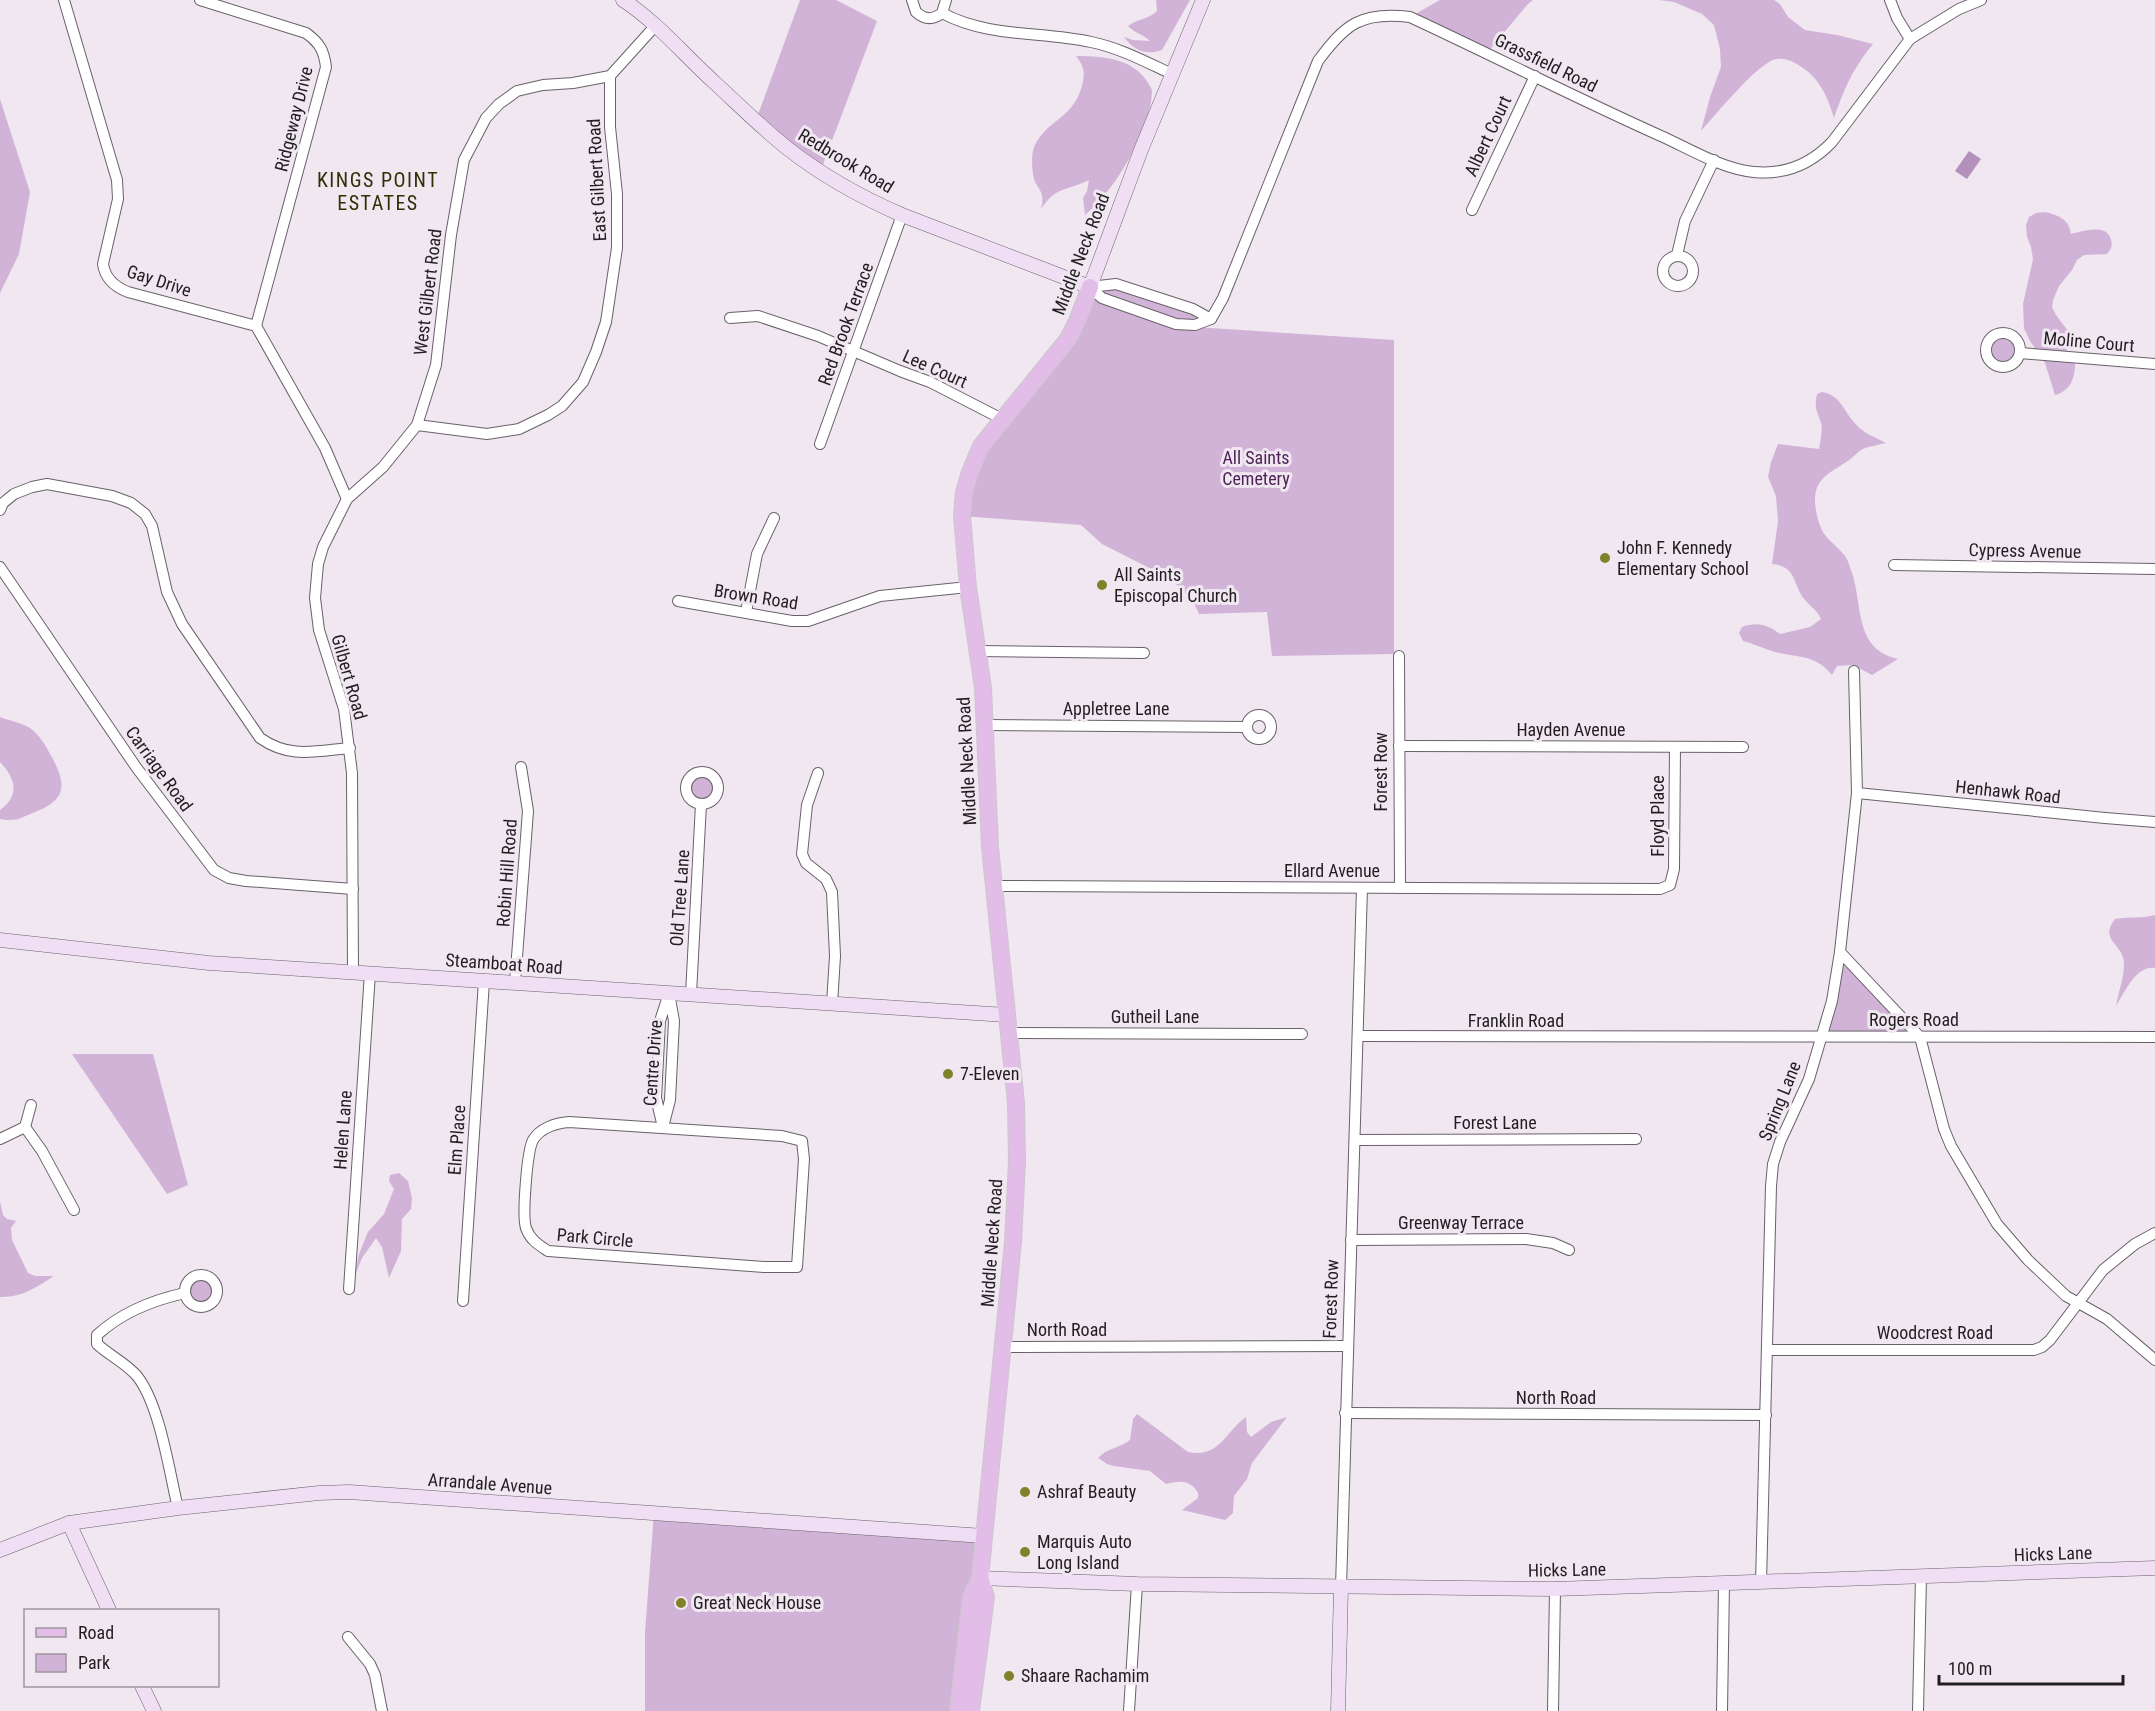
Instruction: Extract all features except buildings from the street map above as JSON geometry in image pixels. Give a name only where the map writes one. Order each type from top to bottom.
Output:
[{"type":"main road","name":"Middle Neck Road","points":[[957,1711],[971,1597],[980,1578],[1015,1212],[1017,1161],[1016,1103],[994,886],[985,725],[978,651],[968,587],[962,516],[964,492],[981,446],[1068,339],[1090,287]]},
{"type":"main road","name":"Middle Neck Road","points":[[971,1711],[986,1597],[980,1578]]},
{"type":"street","name":"Gay Drive","points":[[64,0],[117,180],[118,198],[103,264],[104,274],[118,288],[128,292],[256,326]]},
{"type":"street","name":"Ridgeway Drive","points":[[200,0],[306,33],[324,50],[326,67],[256,326]]},
{"type":"street","name":"Redbrook Road","points":[[623,0],[656,25],[713,81],[788,148],[856,193],[902,215],[1090,287]]},
{"type":"street","points":[[912,0],[913,7],[920,16],[932,18],[942,13],[946,0]]},
{"type":"street","name":"Middle Neck Road","points":[[1090,287],[1121,202],[1203,0]]},
{"type":"street","points":[[1890,0],[1897,18],[1910,39]]},
{"type":"street","name":"Grassfield Road","points":[[1212,318],[1223,298],[1318,61],[1335,37],[1356,22],[1376,16],[1410,17],[1714,160],[1743,170],[1767,173],[1788,169],[1808,161],[1832,142],[1910,39],[1959,9],[1981,0]]},
{"type":"street","points":[[942,13],[964,24],[982,28],[1076,39],[1106,45],[1172,74]]},
{"type":"street","points":[[610,76],[656,25]]},
{"type":"street","name":"West Gilbert Road","points":[[417,425],[436,365],[459,184],[464,160],[475,136],[486,118],[499,104],[517,91],[610,76]]},
{"type":"street","name":"East Gilbert Road","points":[[417,425],[487,434],[519,429],[562,406],[583,381],[606,322],[617,248],[617,194],[610,127],[610,76]]},
{"type":"street","name":"Albert Court","points":[[1472,210],[1535,76]]},
{"type":"street","points":[[1677,255],[1685,222],[1714,160]]},
{"type":"street","name":"Red Brook Terrace","points":[[820,444],[902,215]]},
{"type":"street","points":[[1090,287],[1116,284],[1193,309],[1212,318]]},
{"type":"street","points":[[1090,287],[1102,298],[1176,324],[1195,325],[1212,318]]},
{"type":"street","name":"Lee Court","points":[[730,318],[758,315],[818,336],[930,382],[1002,419]]},
{"type":"street","points":[[256,326],[325,448],[347,499]]},
{"type":"street","name":"Moline Court","points":[[2020,353],[2155,364]]},
{"type":"street","name":"Gilbert Road","points":[[353,973],[353,789],[350,748],[344,709],[319,630],[315,598],[318,564],[322,547],[347,499],[383,467],[417,425]]},
{"type":"street","points":[[0,510],[3,503],[14,494],[46,484],[112,496],[131,502],[145,514],[152,526],[165,585],[182,624],[260,738],[274,748],[294,753],[350,748]]},
{"type":"street","points":[[746,612],[757,554],[774,518]]},
{"type":"street","name":"Cypress Avenue","points":[[1893,565],[2155,569]]},
{"type":"street","name":"Carriage Road","points":[[0,567],[136,767],[198,852],[214,870],[229,878],[246,881],[353,888]]},
{"type":"street","name":"Brown Road","points":[[678,601],[792,621],[808,621],[880,596],[968,587]]},
{"type":"street","points":[[978,651],[1144,653]]},
{"type":"street","name":"Forest Row","points":[[1399,656],[1400,888]]},
{"type":"street","name":"Spring Lane","points":[[1761,1583],[1773,1164],[1780,1142],[1809,1079],[1832,1001],[1840,952],[1857,793],[1854,671]]},
{"type":"street","name":"Appletree Lane","points":[[985,725],[1247,727]]},
{"type":"street","name":"Hayden Avenue","points":[[1399,746],[1743,747]]},
{"type":"street","name":"Floyd Place","points":[[1670,885],[1674,869],[1676,747]]},
{"type":"street","name":"Robin Hill Road","points":[[515,983],[528,811],[521,767]]},
{"type":"street","points":[[818,773],[807,805],[802,854],[806,862],[826,879],[832,892],[835,956],[832,1004]]},
{"type":"street","name":"Henhawk Road","points":[[1857,793],[2155,822]]},
{"type":"street","name":"Old Tree Lane","points":[[691,994],[701,804]]},
{"type":"street","name":"Ellard Avenue","points":[[994,886],[1660,889],[1670,885]]},
{"type":"street","name":"Forest Row","points":[[1338,1711],[1362,888]]},
{"type":"street","name":"Steamboat Road","points":[[0,940],[209,963],[1006,1015]]},
{"type":"street","points":[[1840,952],[1920,1036],[1944,1129],[1980,1199],[1997,1224],[2028,1260],[2066,1296],[2107,1319],[2155,1360]]},
{"type":"street","name":"Helen Lane","points":[[349,1289],[370,974]]},
{"type":"street","name":"Elm Place","points":[[463,1301],[484,981]]},
{"type":"street","name":"Centre Drive","points":[[663,1127],[670,1100],[674,1022],[669,993]]},
{"type":"street","name":"Gutheil Lane","points":[[1008,1033],[1302,1034]]},
{"type":"street","name":"Franklin Road","points":[[1358,1036],[1673,1037]]},
{"type":"street","name":"Rogers Road","points":[[1673,1037],[2155,1037]]},
{"type":"street","points":[[0,1139],[25,1127],[31,1105]]},
{"type":"street","name":"Park Circle","points":[[569,1122],[663,1127],[782,1136],[802,1141],[804,1159],[797,1267],[764,1267],[564,1254],[548,1251],[533,1241],[525,1227],[525,1192],[529,1150],[533,1139],[541,1131],[558,1123],[569,1122]]},
{"type":"street","points":[[25,1127],[42,1151],[74,1210]]},
{"type":"street","name":"Forest Lane","points":[[1355,1140],[1636,1139]]},
{"type":"street","name":"Woodcrest Road","points":[[1768,1350],[2034,1350],[2050,1340],[2103,1270],[2115,1258],[2155,1233]]},
{"type":"street","name":"Greenway Terrace","points":[[1351,1240],[1526,1239],[1553,1243],[1569,1250]]},
{"type":"street","points":[[178,1508],[149,1394],[128,1367],[105,1352],[98,1344],[97,1335],[108,1325],[147,1304],[184,1293]]},
{"type":"street","name":"North Road","points":[[1003,1347],[1347,1346]]},
{"type":"street","name":"North Road","points":[[1345,1413],[1766,1415]]},
{"type":"street","name":"Arrandale Avenue","points":[[0,1550],[69,1523],[178,1508],[349,1492],[984,1536]]},
{"type":"street","points":[[69,1523],[107,1609]]},
{"type":"street","name":"Hicks Lane","points":[[980,1578],[1137,1584],[1555,1589],[2155,1568]]},
{"type":"street","points":[[1918,1711],[1921,1577]]},
{"type":"street","points":[[1129,1711],[1137,1584]]},
{"type":"street","points":[[1722,1711],[1724,1584]]},
{"type":"street","points":[[1553,1711],[1555,1589]]},
{"type":"street","points":[[348,1636],[370,1664],[375,1675],[382,1711]]},
{"type":"street","points":[[142,1687],[154,1711]]},
{"type":"green space","points":[[800,0],[836,0],[877,21],[821,170],[756,120]]},
{"type":"green space","points":[[1156,0],[1190,0],[1162,50],[1140,51],[1124,37],[1150,41],[1128,26],[1157,11]]},
{"type":"green space","points":[[1440,0],[1533,0],[1487,53],[1410,17]]},
{"type":"green space","points":[[1659,0],[1774,0],[1780,4],[1788,17],[1805,30],[1873,44],[1850,79],[1834,118],[1826,97],[1814,78],[1794,63],[1785,59],[1777,59],[1769,62],[1749,79],[1701,131],[1721,67],[1720,49],[1714,25],[1702,14],[1674,2]]},
{"type":"green space","points":[[1076,56],[1120,61],[1139,72],[1152,90],[1146,123],[1129,158],[1108,191],[1085,215],[1083,198],[1089,180],[1052,196],[1041,209],[1041,191],[1034,179],[1032,167],[1033,150],[1040,137],[1068,111],[1079,94],[1084,71]]},
{"type":"green space","points":[[0,99],[30,192],[19,254],[0,293]]},
{"type":"green space","points":[[2046,212],[2066,222],[2071,234],[2081,231],[2105,231],[2112,245],[2107,254],[2084,255],[2077,260],[2059,286],[2053,300],[2052,307],[2068,331],[2067,352],[2075,364],[2071,384],[2064,391],[2055,395],[2045,363],[2024,328],[2023,304],[2033,259],[2026,225],[2029,217],[2036,213]]},
{"type":"green space","points":[[1118,287],[1207,319],[1182,321],[1169,319],[1105,296],[1096,289]]},
{"type":"green space","name":"All Saints Cemetery","points":[[1089,288],[1180,326],[1394,340],[1394,654],[1272,656],[1267,612],[1199,614],[1193,601],[1171,579],[1102,544],[1081,525],[962,516],[972,471],[1062,349]]},
{"type":"green space","points":[[2003,336],[2013,340],[2017,350],[2013,360],[2003,364],[1993,360],[1989,350],[1993,340]]},
{"type":"green space","points":[[1822,392],[1833,396],[1841,403],[1860,428],[1886,443],[1861,450],[1821,481],[1815,495],[1821,528],[1849,564],[1867,636],[1884,654],[1898,659],[1872,675],[1853,665],[1837,666],[1832,675],[1813,660],[1775,652],[1743,641],[1739,633],[1742,627],[1758,624],[1772,628],[1780,634],[1810,627],[1821,619],[1806,601],[1790,573],[1772,564],[1778,521],[1776,496],[1768,477],[1778,444],[1819,449],[1822,426],[1816,404],[1817,394]]},
{"type":"green space","points":[[0,717],[22,724],[34,731],[48,751],[61,781],[59,795],[54,801],[46,807],[15,820],[0,819],[0,810],[11,798],[14,786],[0,762]]},
{"type":"green space","points":[[702,775],[711,779],[715,788],[711,797],[702,801],[693,797],[689,788],[693,779]]},
{"type":"green space","points":[[2155,915],[2155,968],[2148,968],[2137,975],[2116,1006],[2124,964],[2120,951],[2110,937],[2111,926],[2115,919]]},
{"type":"green space","points":[[1841,960],[1914,1034],[1825,1033]]},
{"type":"green space","points":[[72,1054],[153,1054],[188,1185],[167,1194]]},
{"type":"green space","points":[[399,1173],[408,1181],[412,1198],[411,1209],[402,1219],[401,1251],[389,1278],[382,1247],[376,1238],[362,1258],[355,1275],[359,1254],[368,1232],[384,1214],[394,1189],[389,1181],[390,1175]]},
{"type":"green space","points":[[0,1201],[3,1215],[7,1219],[16,1221],[11,1228],[12,1240],[28,1273],[35,1276],[54,1276],[28,1291],[8,1297],[0,1297]]},
{"type":"green space","points":[[201,1277],[210,1281],[214,1290],[210,1299],[201,1303],[192,1299],[188,1290],[192,1281]]},
{"type":"green space","points":[[1137,1414],[1188,1452],[1199,1453],[1215,1448],[1246,1417],[1247,1432],[1251,1437],[1271,1422],[1287,1417],[1252,1463],[1247,1479],[1234,1496],[1233,1513],[1225,1520],[1182,1510],[1198,1498],[1198,1493],[1188,1483],[1166,1484],[1150,1471],[1114,1466],[1098,1458],[1130,1440],[1133,1419]]},
{"type":"green space","points":[[654,1513],[984,1536],[965,1711],[645,1711],[645,1632]]},
{"type":"shaded area","points":[[1969,151],[1981,159],[1967,179],[1955,171]]},
{"type":"place","name":"John F. Kennedy Elementary School","points":[[1605,558]]},
{"type":"place","name":"All Saints Episcopal Church","points":[[1102,585]]},
{"type":"place","name":"7-Eleven","points":[[948,1074]]},
{"type":"place","name":"Ashraf Beauty","points":[[1025,1492]]},
{"type":"place","name":"Marquis Auto Long Island","points":[[1025,1552]]},
{"type":"place","name":"Great Neck House","points":[[681,1603]]},
{"type":"place","name":"Shaare Rachamim","points":[[1009,1676]]},
{"type":"district","name":"KINGS POINT ESTATES","points":[[378,192]]}]
